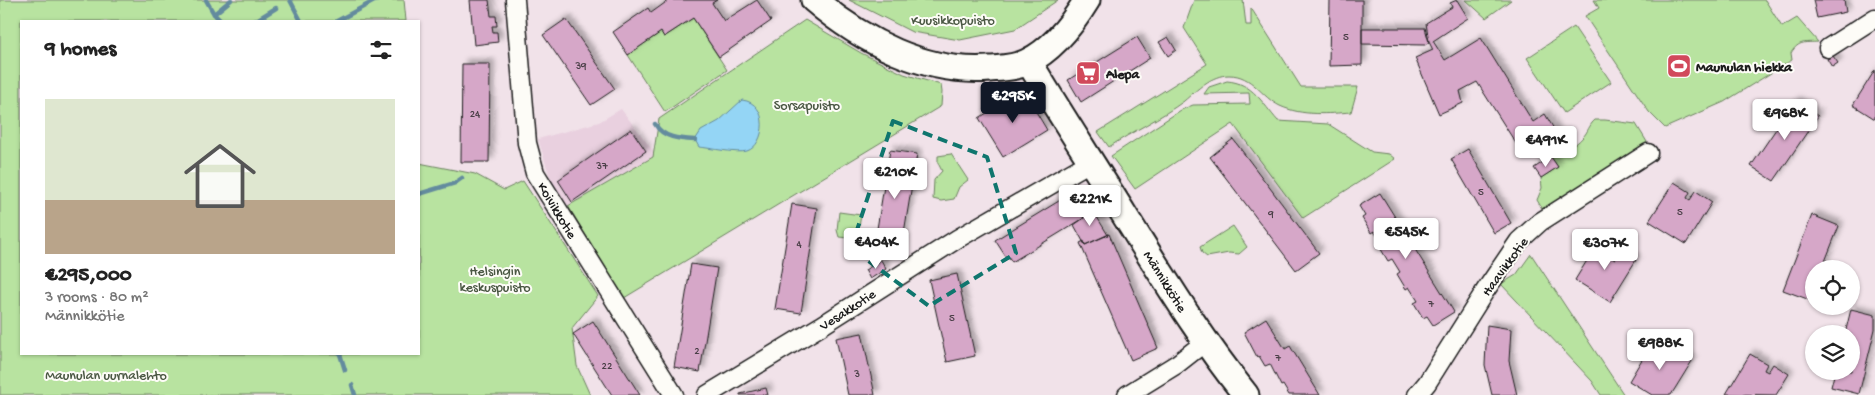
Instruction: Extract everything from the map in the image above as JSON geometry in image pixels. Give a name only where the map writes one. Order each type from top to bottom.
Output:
[{"type":"street","name":"Koivikkotie","points":[[515,0],[527,143],[535,173],[674,395]]},
{"type":"street","points":[[814,0],[834,17],[891,49],[921,62],[950,68],[979,70],[1018,67],[1029,62],[1046,51],[1063,33],[1088,0]]},
{"type":"street","points":[[1828,48],[1875,18]]},
{"type":"street","name":"Männikkötie","points":[[1029,62],[1062,119],[1205,342],[1246,395]]},
{"type":"street","name":"Haavikkotie","points":[[1416,395],[1427,383],[1519,241],[1540,222],[1648,153]]},
{"type":"street","name":"Vesakkotie","points":[[706,395],[821,326],[920,262],[1090,162]]},
{"type":"street","points":[[1128,395],[1177,364],[1205,342]]},
{"type":"highlighted area","points":[[893,121],[987,157],[1016,253],[929,306],[851,248]]},
{"type":"shaded area","points":[[621,109],[654,152],[653,157],[568,206],[555,193],[538,139],[599,122]]},
{"type":"green space","name":"Helsingin keskuspuisto","points":[[0,0],[404,0],[406,20],[20,20],[20,355],[420,355],[420,163],[475,174],[504,190],[523,181],[598,296],[572,328],[577,366],[590,395],[0,395]]},
{"type":"green space","name":"Kuusikkopuisto","points":[[849,0],[1058,0],[1015,29],[960,40],[912,32]]},
{"type":"green space","points":[[1194,0],[1243,0],[1246,25],[1251,25],[1251,8],[1301,87],[1358,87],[1351,112],[1315,114],[1288,109],[1273,102],[1251,82],[1237,76],[1222,76],[1210,80],[1175,107],[1109,147],[1098,132],[1207,64],[1184,28]]},
{"type":"green space","points":[[1466,0],[1511,0],[1486,18]]},
{"type":"green space","name":"Maunulan hiekka","points":[[1594,0],[1765,0],[1782,27],[1797,18],[1818,42],[1800,44],[1791,53],[1792,60],[1724,102],[1665,128],[1649,112],[1585,16],[1599,8]]},
{"type":"green space","points":[[693,18],[727,70],[665,112],[628,55],[661,32],[664,37]]},
{"type":"green space","name":"Sorsapuisto","points":[[805,20],[861,53],[904,74],[941,85],[941,106],[624,298],[568,206],[653,157],[659,119]]},
{"type":"green space","points":[[1574,27],[1611,82],[1564,113],[1527,58]]},
{"type":"green space","points":[[1227,81],[1244,86],[1250,90],[1262,101],[1278,121],[1328,124],[1372,152],[1389,154],[1395,159],[1303,218],[1233,124],[1135,189],[1111,156],[1181,110],[1193,105],[1250,104],[1249,93],[1204,94],[1209,87]]},
{"type":"green space","points":[[1595,120],[1636,124],[1647,142],[1544,212],[1537,200],[1542,188],[1541,178],[1558,167],[1551,157],[1580,140]]},
{"type":"green space","points":[[951,154],[968,180],[959,187],[954,199],[941,201],[933,199],[934,180],[942,171],[938,163],[938,156]]},
{"type":"green space","points":[[839,212],[861,215],[857,239],[839,237],[837,230]]},
{"type":"green space","points":[[1233,226],[1247,247],[1239,254],[1229,253],[1207,257],[1202,253],[1200,247]]},
{"type":"green space","points":[[1531,254],[1624,395],[1601,395],[1592,381],[1501,284],[1516,275]]},
{"type":"water","points":[[742,100],[751,103],[757,108],[761,116],[761,133],[753,147],[747,151],[737,152],[699,147],[695,140],[701,131],[719,121]]},
{"type":"building","points":[[470,0],[489,0],[491,16],[496,16],[497,26],[492,26],[493,32],[497,32],[498,42],[474,45]]},
{"type":"building","points":[[669,0],[717,0],[712,3],[724,21],[757,0],[771,21],[719,57],[693,18],[664,37],[661,32],[628,55],[613,32],[648,8],[651,13]]},
{"type":"building","points":[[1330,0],[1362,0],[1362,65],[1329,66]]},
{"type":"building","points":[[1457,0],[1468,18],[1433,41],[1445,60],[1481,38],[1533,122],[1545,114],[1557,134],[1532,151],[1530,148],[1522,153],[1477,82],[1460,91],[1463,103],[1439,114],[1415,58],[1433,50],[1429,42],[1426,23],[1452,7],[1450,3]]},
{"type":"building","points":[[1813,0],[1844,0],[1846,12],[1817,18]]},
{"type":"building","points":[[566,19],[615,89],[591,105],[543,35]]},
{"type":"building","points":[[1362,28],[1425,28],[1429,42],[1425,45],[1362,44]]},
{"type":"building","points":[[1137,37],[1150,58],[1081,102],[1068,80]]},
{"type":"building","points":[[1168,37],[1176,50],[1168,56],[1159,42]]},
{"type":"building","points":[[1833,56],[1838,63],[1832,67],[1827,59]]},
{"type":"building","points":[[462,64],[490,64],[489,162],[461,162]]},
{"type":"building","points":[[1875,70],[1875,119],[1853,105]]},
{"type":"building","points":[[1023,90],[1047,130],[1003,157],[979,118]]},
{"type":"building","points":[[1795,101],[1818,116],[1774,181],[1751,166]]},
{"type":"building","points":[[631,129],[646,151],[572,202],[558,180]]},
{"type":"building","points":[[1233,139],[1319,253],[1296,270],[1210,157]]},
{"type":"building","points":[[1468,149],[1511,223],[1494,233],[1451,159]]},
{"type":"building","points":[[890,150],[917,154],[901,251],[874,247]]},
{"type":"building","points":[[1551,157],[1558,167],[1541,178],[1534,168]]},
{"type":"building","points":[[1674,182],[1690,192],[1687,198],[1690,200],[1696,191],[1712,202],[1686,244],[1649,221]]},
{"type":"building","points":[[1072,193],[1083,211],[1081,212],[1084,218],[1012,262],[1008,256],[1006,257],[995,240]]},
{"type":"building","points":[[1380,193],[1454,312],[1433,325],[1427,316],[1423,318],[1414,303],[1418,301],[1409,287],[1406,289],[1397,274],[1400,272],[1392,259],[1388,261],[1379,246],[1382,244],[1374,231],[1371,233],[1362,218],[1365,216],[1359,206]]},
{"type":"building","points":[[792,204],[817,208],[801,313],[775,309]]},
{"type":"building","points":[[1089,204],[1108,235],[1085,245],[1074,225],[1084,218],[1081,209]]},
{"type":"building","points":[[1812,215],[1839,226],[1826,260],[1805,260],[1805,298],[1783,290]]},
{"type":"building","points":[[1109,234],[1158,348],[1131,360],[1080,243],[1084,241],[1085,245]]},
{"type":"building","points":[[1599,241],[1616,252],[1612,258],[1615,260],[1621,251],[1636,260],[1610,302],[1575,280]]},
{"type":"building","points":[[881,260],[886,269],[870,279],[865,270]]},
{"type":"building","points":[[691,264],[717,268],[700,372],[674,367]]},
{"type":"building","points":[[957,274],[975,356],[947,362],[929,280]]},
{"type":"building","points":[[1860,311],[1875,315],[1875,329],[1859,394],[1831,387],[1833,380],[1860,380],[1860,325],[1847,325],[1850,315],[1860,315]]},
{"type":"building","points":[[1266,318],[1285,349],[1290,346],[1320,395],[1289,395],[1283,385],[1281,386],[1270,364],[1265,366],[1259,356],[1257,357],[1244,332]]},
{"type":"building","points":[[593,321],[640,395],[612,395],[573,334]]},
{"type":"building","points":[[1487,325],[1511,329],[1509,361],[1517,395],[1492,395],[1485,365]]},
{"type":"building","points":[[862,333],[875,395],[848,395],[836,338]]},
{"type":"building","points":[[1653,341],[1670,351],[1667,357],[1670,359],[1676,350],[1692,361],[1671,395],[1652,395],[1629,381]]},
{"type":"building","points":[[1750,354],[1767,364],[1764,370],[1768,372],[1773,364],[1789,374],[1776,395],[1726,394]]},
{"type":"building","points":[[766,388],[768,395],[740,395],[740,394]]},
{"type":"waterway","points":[[206,0],[220,20]]},
{"type":"waterway","points":[[214,14],[231,0]]},
{"type":"waterway","points":[[290,0],[300,20]]},
{"type":"waterway","points":[[339,20],[376,0]]},
{"type":"waterway","points":[[257,20],[276,8]]},
{"type":"waterway","points":[[655,124],[658,129],[667,135],[695,140]]},
{"type":"waterway","points":[[420,194],[455,183],[462,178]]},
{"type":"waterway","points":[[340,355],[345,370]]},
{"type":"waterway","points":[[352,385],[355,395]]},
{"type":"place","name":"Maunulan hiekka","points":[[1679,66]]},
{"type":"place","name":"Alepa","points":[[1088,73]]},
{"type":"park label","name":"Maunulan uurnalehto","points":[[106,374]]}]
